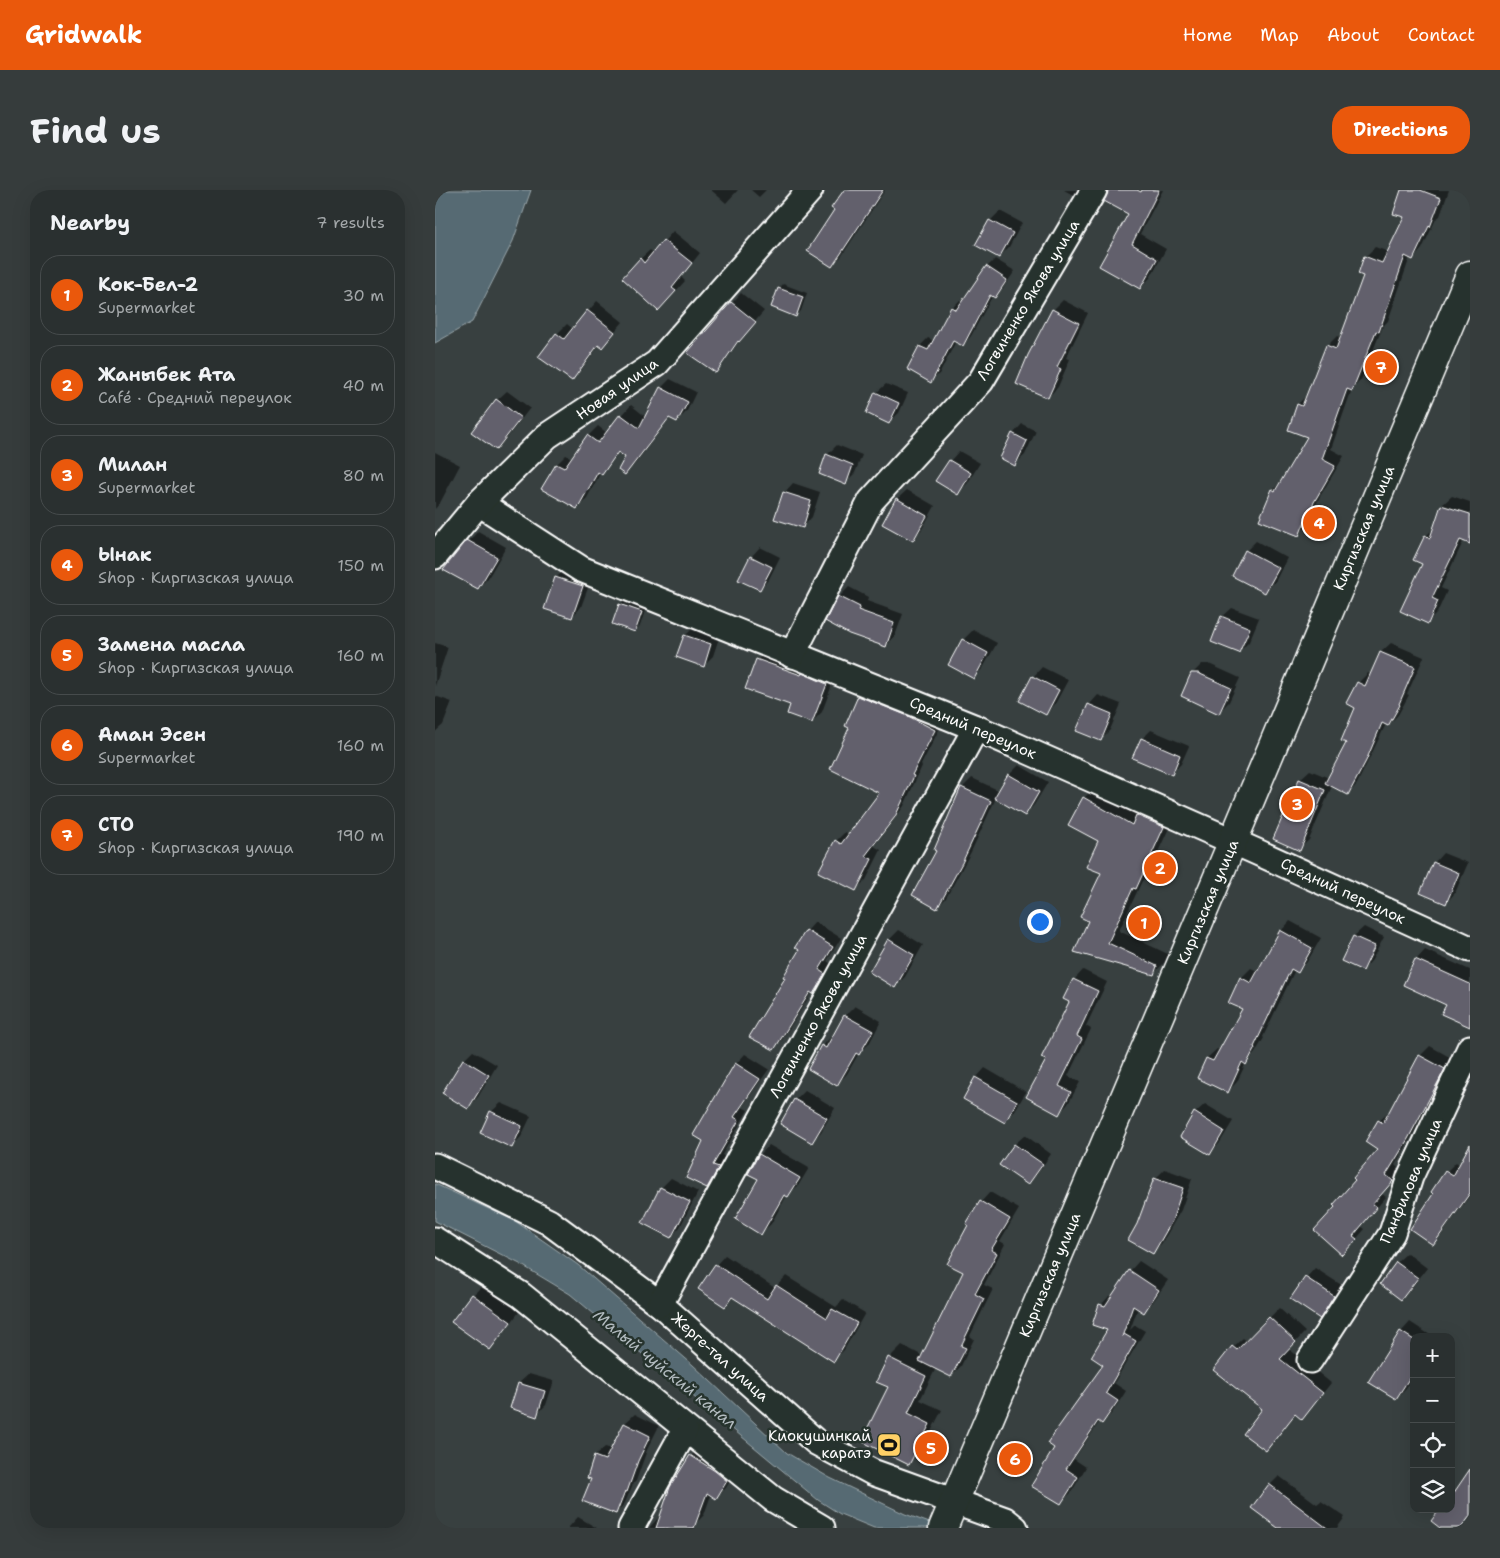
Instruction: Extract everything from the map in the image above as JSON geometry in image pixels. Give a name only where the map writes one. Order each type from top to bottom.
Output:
[{"type":"main road","name":"Киргизская улица","points":[[949,1514],[1470,275]]},
{"type":"street","name":"Новая улица","points":[[435,556],[479,503],[547,436],[657,363],[810,190]]},
{"type":"street","name":"Логвиненко Якова улица","points":[[792,655],[871,501],[981,381],[1094,190]]},
{"type":"street","name":"Средний переулок","points":[[479,503],[581,568],[976,728],[1233,841],[1470,949]]},
{"type":"street","name":"Логвиненко Якова улица","points":[[660,1304],[976,728]]},
{"type":"street","name":"Панфилова улица","points":[[1310,1360],[1392,1233],[1410,1177],[1470,1048]]},
{"type":"street","name":"Жерге-тал улица","points":[[435,1166],[549,1222],[660,1304],[815,1442],[949,1514],[1005,1520],[1015,1528]]},
{"type":"street","points":[[435,1240],[521,1296],[773,1499],[823,1528]]},
{"type":"street","points":[[631,1528],[685,1430]]},
{"type":"water","points":[[435,190],[531,190],[513,241],[472,322],[435,343]]},
{"type":"water","name":"Малый чуйский канал","points":[[435,1184],[515,1221],[578,1265],[693,1365],[787,1453],[830,1478],[905,1514],[943,1528],[874,1528],[840,1514],[818,1500],[570,1294],[520,1264],[435,1221]]},
{"type":"building","points":[[844,190],[883,190],[832,267],[807,251],[834,210],[831,208]]},
{"type":"building","points":[[1108,190],[1137,190],[1141,192],[1142,190],[1159,190],[1132,244],[1157,259],[1140,289],[1099,266],[1128,214],[1104,201]]},
{"type":"building","points":[[1401,190],[1420,190],[1441,198],[1430,227],[1413,260],[1405,256],[1379,332],[1376,331],[1352,391],[1347,389],[1322,459],[1335,466],[1310,509],[1299,536],[1259,520],[1272,489],[1275,491],[1307,437],[1288,430],[1297,404],[1302,406],[1326,345],[1336,349],[1363,276],[1358,274],[1364,256],[1382,263],[1404,217],[1393,214]]},
{"type":"building","points":[[989,220],[1013,233],[999,258],[975,245]]},
{"type":"building","points":[[663,240],[692,263],[672,288],[676,291],[658,311],[622,278],[640,258],[644,263]]},
{"type":"building","points":[[986,266],[1007,280],[995,298],[990,295],[963,346],[953,341],[931,383],[907,369],[919,346],[928,350],[951,307],[956,310]]},
{"type":"building","points":[[778,288],[803,297],[796,317],[771,307]]},
{"type":"building","points":[[731,302],[756,322],[738,341],[716,373],[687,353]]},
{"type":"building","points":[[1052,309],[1079,323],[1057,367],[1061,369],[1048,398],[1016,384],[1028,355]]},
{"type":"building","points":[[587,310],[615,332],[602,348],[598,345],[572,381],[538,357],[556,333],[564,339]]},
{"type":"building","points":[[660,387],[688,402],[677,422],[669,418],[625,475],[618,470],[625,457],[618,452],[602,475],[598,472],[577,509],[541,489],[556,464],[564,468],[587,435],[598,443],[620,414],[639,428]]},
{"type":"building","points":[[875,392],[899,403],[889,424],[866,413]]},
{"type":"building","points":[[496,399],[521,418],[496,450],[471,432]]},
{"type":"building","points":[[1012,433],[1027,441],[1015,466],[1000,458]]},
{"type":"building","points":[[826,454],[853,465],[846,485],[819,474]]},
{"type":"building","points":[[949,460],[971,473],[958,495],[935,481]]},
{"type":"building","points":[[783,492],[811,501],[803,528],[774,519]]},
{"type":"building","points":[[896,498],[927,516],[913,541],[882,524]]},
{"type":"building","points":[[1441,505],[1470,514],[1470,544],[1460,540],[1432,598],[1438,601],[1428,624],[1400,611],[1422,564],[1413,560],[1425,535],[1430,538]]},
{"type":"building","points":[[467,540],[497,557],[478,589],[443,570]]},
{"type":"building","points":[[1245,550],[1279,568],[1265,593],[1232,576]]},
{"type":"building","points":[[750,556],[772,567],[760,590],[738,580]]},
{"type":"building","points":[[555,577],[583,586],[572,618],[544,609]]},
{"type":"building","points":[[838,596],[860,607],[858,610],[894,623],[886,647],[849,634],[825,621]]},
{"type":"building","points":[[619,604],[642,612],[635,632],[612,624]]},
{"type":"building","points":[[1221,616],[1250,628],[1239,653],[1211,642]]},
{"type":"building","points":[[684,635],[711,644],[704,667],[676,657]]},
{"type":"building","points":[[962,639],[988,653],[974,679],[948,665]]},
{"type":"building","points":[[1380,652],[1415,667],[1400,705],[1388,726],[1382,723],[1366,761],[1348,795],[1325,783],[1346,743],[1341,741],[1355,708],[1346,703],[1357,682],[1365,686]]},
{"type":"building","points":[[756,659],[801,675],[802,673],[827,684],[812,723],[787,714],[790,705],[745,689]]},
{"type":"building","points":[[1191,673],[1198,673],[1231,688],[1219,714],[1181,696]]},
{"type":"building","points":[[1032,676],[1059,690],[1046,715],[1019,701]]},
{"type":"building","points":[[858,696],[906,715],[935,730],[912,775],[914,776],[895,817],[865,856],[872,859],[856,891],[818,872],[835,840],[841,844],[879,793],[830,769],[849,728],[845,726]]},
{"type":"building","points":[[1088,704],[1112,714],[1101,741],[1076,731]]},
{"type":"building","points":[[1141,738],[1180,755],[1172,775],[1132,758]]},
{"type":"building","points":[[1008,774],[1039,792],[1025,816],[994,798]]},
{"type":"building","points":[[1299,779],[1325,790],[1300,851],[1273,839]]},
{"type":"building","points":[[961,787],[991,801],[962,863],[937,909],[912,895],[936,851],[934,850]]},
{"type":"building","points":[[1083,797],[1132,825],[1136,815],[1164,827],[1136,889],[1133,888],[1108,943],[1157,966],[1154,975],[1074,952],[1088,921],[1080,917],[1101,873],[1086,867],[1098,841],[1068,825]]},
{"type":"building","points":[[1433,862],[1459,873],[1446,904],[1420,893]]},
{"type":"building","points":[[806,930],[833,947],[819,970],[825,974],[813,994],[810,992],[774,1050],[749,1037],[785,978],[783,977],[799,950],[795,947]]},
{"type":"building","points":[[1280,930],[1312,948],[1298,973],[1291,969],[1255,1048],[1246,1065],[1242,1062],[1228,1093],[1197,1078],[1206,1058],[1213,1061],[1242,1009],[1228,1003],[1240,977],[1251,983]]},
{"type":"building","points":[[1353,936],[1375,946],[1363,971],[1341,961]]},
{"type":"building","points":[[888,939],[914,955],[895,988],[869,972]]},
{"type":"building","points":[[1415,959],[1470,984],[1470,1027],[1441,1014],[1446,1005],[1403,985]]},
{"type":"building","points":[[1073,979],[1098,991],[1077,1036],[1082,1039],[1059,1086],[1071,1092],[1059,1115],[1026,1097],[1046,1060],[1041,1058],[1069,1002],[1063,999]]},
{"type":"building","points":[[844,1015],[873,1031],[859,1055],[856,1053],[837,1086],[808,1069],[821,1045],[826,1048]]},
{"type":"building","points":[[1419,1055],[1445,1069],[1408,1139],[1386,1175],[1393,1181],[1373,1204],[1377,1207],[1353,1236],[1357,1239],[1342,1255],[1314,1230],[1335,1207],[1333,1205],[1355,1180],[1353,1178],[1377,1150],[1365,1142],[1378,1120],[1383,1123]]},
{"type":"building","points":[[463,1059],[489,1075],[468,1109],[442,1093]]},
{"type":"building","points":[[735,1063],[760,1079],[734,1117],[739,1120],[713,1165],[719,1167],[707,1188],[686,1178],[703,1141],[693,1135]]},
{"type":"building","points":[[975,1077],[1017,1101],[1005,1123],[963,1099]]},
{"type":"building","points":[[794,1099],[827,1118],[812,1143],[780,1124]]},
{"type":"building","points":[[490,1111],[522,1126],[512,1148],[480,1133]]},
{"type":"building","points":[[1194,1112],[1224,1131],[1210,1155],[1180,1137]]},
{"type":"building","points":[[1014,1144],[1043,1164],[1028,1185],[999,1165]]},
{"type":"building","points":[[1470,1144],[1470,1193],[1433,1245],[1410,1229],[1433,1194],[1431,1192],[1445,1171],[1453,1176]]},
{"type":"building","points":[[759,1154],[800,1178],[788,1197],[784,1195],[761,1235],[735,1219],[758,1179],[748,1174]]},
{"type":"building","points":[[1154,1178],[1183,1188],[1172,1221],[1153,1254],[1128,1240],[1137,1224]]},
{"type":"building","points":[[660,1187],[690,1202],[671,1238],[642,1223]]},
{"type":"building","points":[[980,1201],[1010,1219],[991,1250],[997,1253],[975,1294],[984,1299],[961,1346],[966,1348],[951,1377],[919,1361],[963,1272],[947,1264],[968,1225],[966,1224]]},
{"type":"building","points":[[1396,1262],[1418,1278],[1401,1300],[1380,1284]]},
{"type":"building","points":[[715,1264],[767,1299],[776,1285],[827,1318],[832,1309],[857,1323],[834,1362],[732,1297],[725,1307],[698,1289]]},
{"type":"building","points":[[1129,1270],[1159,1290],[1144,1313],[1133,1306],[1122,1337],[1124,1334],[1136,1341],[1106,1393],[1118,1401],[1102,1424],[1098,1421],[1066,1469],[1078,1477],[1061,1504],[1031,1486],[1054,1448],[1047,1443],[1103,1365],[1091,1357],[1107,1330],[1092,1325],[1099,1304],[1105,1306]]},
{"type":"building","points":[[1305,1277],[1334,1296],[1320,1319],[1290,1299]]},
{"type":"building","points":[[472,1294],[511,1322],[490,1350],[451,1322]]},
{"type":"building","points":[[1269,1317],[1296,1342],[1280,1359],[1323,1393],[1302,1420],[1295,1414],[1266,1451],[1243,1434],[1262,1409],[1213,1370],[1232,1346],[1237,1350]]},
{"type":"building","points":[[1400,1331],[1410,1337],[1410,1377],[1396,1399],[1368,1382]]},
{"type":"building","points":[[888,1357],[926,1376],[908,1413],[930,1424],[909,1465],[861,1441],[888,1387],[876,1382]]},
{"type":"building","points":[[518,1383],[545,1391],[537,1417],[510,1408]]},
{"type":"building","points":[[624,1423],[650,1436],[616,1514],[582,1501],[591,1479],[587,1478],[594,1456],[605,1460]]},
{"type":"building","points":[[690,1455],[727,1481],[716,1499],[707,1493],[694,1528],[656,1528],[670,1487]]},
{"type":"building","points":[[1470,1469],[1470,1516],[1461,1528],[1440,1528],[1431,1521],[1437,1513],[1455,1513],[1455,1491]]},
{"type":"building","points":[[1269,1484],[1327,1528],[1278,1528],[1251,1508]]},
{"type":"place","name":"СТО","points":[[1381,367]]},
{"type":"place","name":"Ынак","points":[[1319,523]]},
{"type":"place","name":"Милан","points":[[1297,804]]},
{"type":"place","name":"Жаныбек Ата","points":[[1160,868]]},
{"type":"place","name":"Кок-Бел-2","points":[[1144,923]]},
{"type":"place","name":"Киокушинкай каратэ","points":[[889,1445]]},
{"type":"place","name":"Замена масла","points":[[931,1448]]},
{"type":"place","name":"Аман Эсен","points":[[1015,1459]]}]
